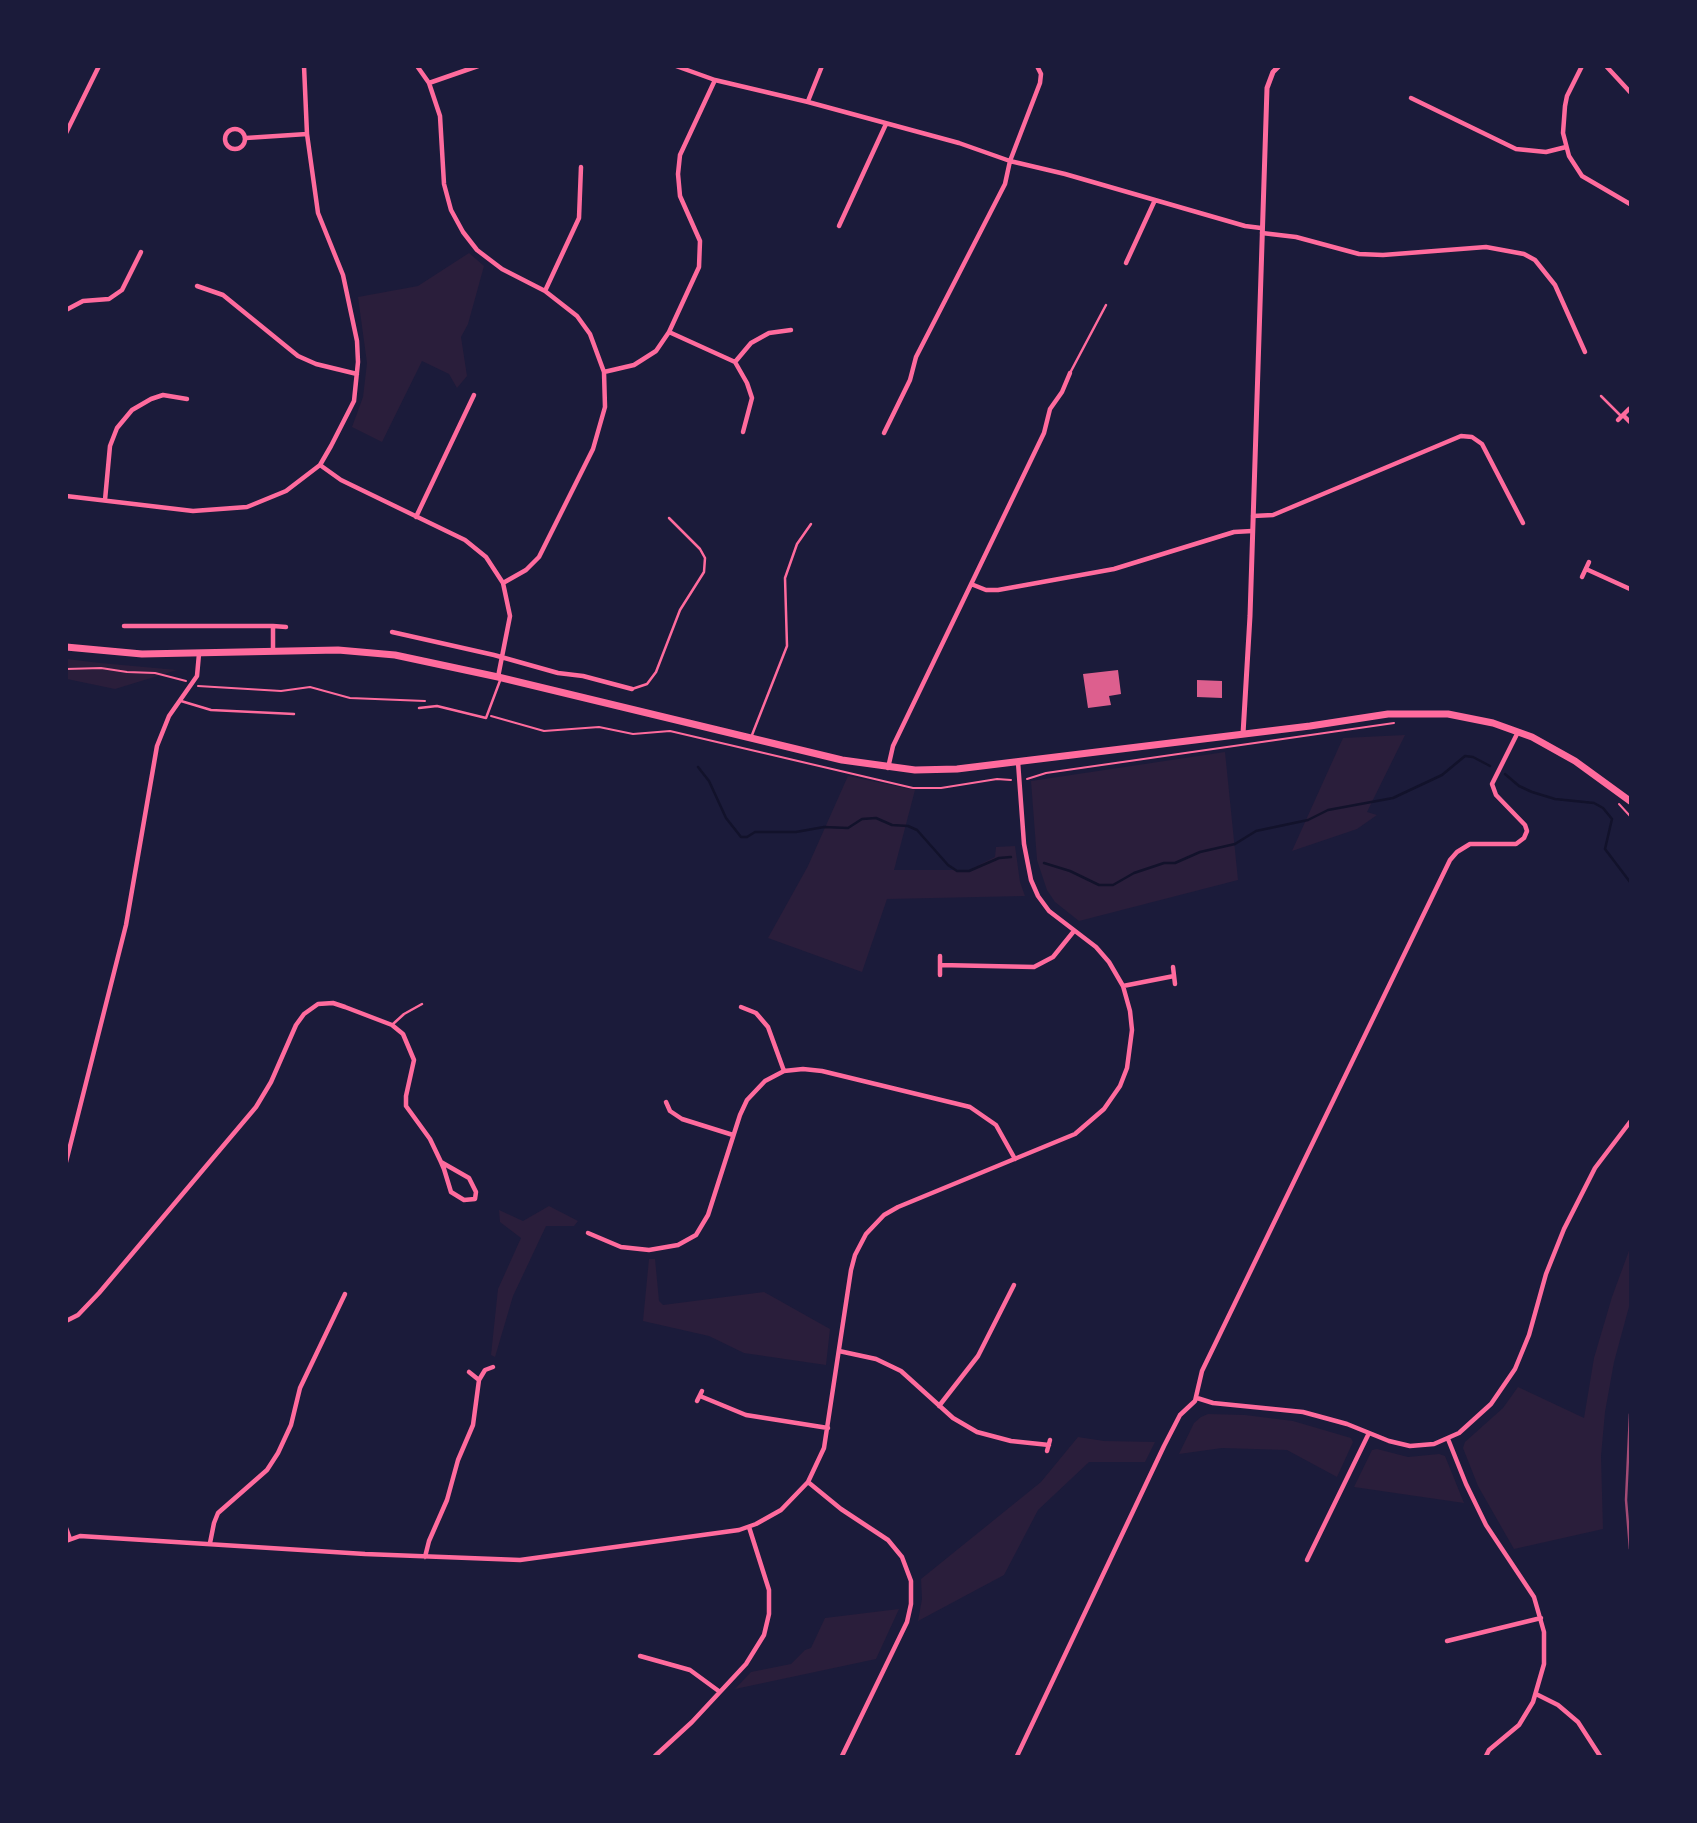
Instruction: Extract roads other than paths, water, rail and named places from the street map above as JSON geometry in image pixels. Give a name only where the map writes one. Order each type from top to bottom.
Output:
[{"type":"main road","points":[[66,647],[125,654],[338,650],[384,653],[499,677],[842,760],[888,768],[940,770],[1243,734],[1371,715],[1418,712],[1464,716],[1518,732],[1562,752],[1630,801]]},
{"type":"street","points":[[66,133],[99,66]]},
{"type":"street","points":[[66,496],[193,512],[247,507],[286,491],[320,466],[354,401],[357,341],[343,275],[318,213],[307,134],[304,66]]},
{"type":"street","points":[[417,66],[429,83],[440,116],[444,184],[451,210],[463,232],[477,250],[502,269],[545,291],[577,316],[590,334],[604,372],[605,407],[593,449],[539,557],[526,570],[503,583]]},
{"type":"street","points":[[429,83],[478,66]]},
{"type":"street","points":[[676,66],[715,80],[959,143],[1010,162],[1065,174],[1245,226],[1359,254],[1383,255],[1486,247],[1524,254],[1535,260],[1555,285],[1586,352]]},
{"type":"street","points":[[808,102],[822,66]]},
{"type":"street","points":[[884,433],[909,380],[916,358],[1005,184],[1010,162],[1040,83],[1041,74],[1037,66]]},
{"type":"street","points":[[1243,734],[1250,616],[1267,88],[1273,72],[1279,66]]},
{"type":"street","points":[[1582,66],[1567,96],[1563,133],[1569,156],[1582,176],[1630,204]]},
{"type":"street","points":[[1606,66],[1630,92]]},
{"type":"street","points":[[604,372],[635,365],[656,351],[699,267],[700,242],[680,196],[678,174],[680,155],[715,80]]},
{"type":"street","points":[[1411,97],[1516,149],[1546,152],[1566,147]]},
{"type":"street","points":[[839,226],[886,124]]},
{"type":"street","points":[[233,129],[239,130],[246,138],[241,146],[234,150],[226,144],[227,132],[233,129]]},
{"type":"street","points":[[246,138],[307,134]]},
{"type":"street","points":[[545,291],[579,218],[580,167]]},
{"type":"street","points":[[1126,263],[1155,201]]},
{"type":"street","points":[[66,310],[83,301],[109,299],[122,290],[141,252]]},
{"type":"street","points":[[197,286],[223,295],[298,356],[316,364],[357,374]]},
{"type":"street","points":[[735,362],[751,343],[769,333],[791,330]]},
{"type":"street","points":[[668,332],[735,362],[752,398],[743,432]]},
{"type":"street","points":[[888,768],[893,746],[1044,433],[1050,409],[1062,392],[1070,373]]},
{"type":"street","points":[[105,500],[110,446],[117,428],[132,410],[151,398],[163,395],[187,399]]},
{"type":"street","points":[[416,517],[474,396]]},
{"type":"street","points":[[1629,409],[1621,417],[1630,422]]},
{"type":"street","points":[[1253,516],[1273,515],[1461,436],[1472,437],[1482,443],[1523,523]]},
{"type":"street","points":[[320,466],[341,480],[465,540],[486,557],[503,583],[510,616],[499,677]]},
{"type":"street","points":[[971,584],[985,590],[998,590],[1114,569],[1234,532],[1252,531]]},
{"type":"street","points":[[1582,577],[1589,562]]},
{"type":"street","points":[[1586,569],[1630,589]]},
{"type":"street","points":[[124,626],[286,627]]},
{"type":"street","points":[[273,626],[273,651]]},
{"type":"street","points":[[392,632],[632,689]]},
{"type":"street","points":[[66,1162],[126,925],[158,746],[165,723],[198,673],[200,654]]},
{"type":"street","points":[[1017,1756],[1164,1446],[1180,1415],[1196,1398],[1202,1371],[1450,860],[1470,844],[1510,845],[1519,843],[1524,838],[1527,831],[1525,825],[1496,795],[1492,784],[1518,732]]},
{"type":"street","points":[[66,1528],[68,1540],[80,1536],[499,1561],[722,1533],[750,1527],[782,1510],[808,1482],[820,1459],[828,1428],[852,1262],[861,1242],[872,1227],[884,1215],[906,1203],[1075,1135],[1099,1115],[1115,1095],[1127,1069],[1132,1039],[1130,1011],[1123,986],[1102,954],[1049,911],[1031,880],[1026,854],[1018,761]]},
{"type":"street","points":[[940,965],[1034,967],[1054,957],[1074,931]]},
{"type":"street","points":[[940,956],[940,975]]},
{"type":"street","points":[[1172,967],[1175,984]]},
{"type":"street","points":[[1123,986],[1174,976]]},
{"type":"street","points":[[66,1321],[78,1315],[99,1293],[260,1101],[293,1031],[304,1014],[318,1004],[333,1003],[392,1025],[406,1039],[414,1060],[406,1106],[427,1134],[453,1194],[468,1201],[475,1199],[476,1192],[469,1178],[441,1162]]},
{"type":"street","points":[[741,1007],[756,1013],[768,1027],[784,1071]]},
{"type":"street","points":[[588,1233],[612,1244],[639,1250],[670,1247],[690,1240],[701,1229],[708,1215],[743,1107],[752,1093],[773,1076],[784,1071],[822,1071],[970,1107],[996,1125],[1015,1159]]},
{"type":"street","points":[[666,1102],[670,1111],[682,1119],[733,1135]]},
{"type":"street","points":[[1196,1398],[1213,1403],[1303,1412],[1410,1446],[1434,1444],[1466,1428],[1484,1411],[1515,1369],[1529,1335],[1546,1274],[1564,1229],[1600,1161],[1630,1122]]},
{"type":"street","points":[[939,1406],[978,1356],[1014,1285]]},
{"type":"street","points":[[210,1543],[218,1513],[275,1460],[291,1425],[300,1388],[345,1294]]},
{"type":"street","points":[[839,1351],[867,1357],[892,1367],[909,1377],[961,1423],[985,1435],[1049,1445]]},
{"type":"street","points":[[425,1557],[427,1545],[447,1500],[458,1460],[473,1425],[479,1380],[485,1370],[493,1367]]},
{"type":"street","points":[[469,1372],[479,1380]]},
{"type":"street","points":[[700,1396],[746,1415],[828,1428]]},
{"type":"street","points":[[1307,1560],[1369,1433]]},
{"type":"street","points":[[1448,1439],[1486,1525],[1530,1591],[1541,1618],[1545,1657],[1536,1694],[1518,1725],[1486,1756]]},
{"type":"street","points":[[808,1482],[841,1510],[888,1540],[902,1557],[911,1581],[911,1604],[907,1622],[842,1756]]},
{"type":"street","points":[[655,1756],[755,1653],[768,1621],[768,1583],[750,1527]]},
{"type":"street","points":[[1447,1641],[1541,1618]]},
{"type":"street","points":[[640,1656],[690,1670],[720,1692]]},
{"type":"street","points":[[1536,1694],[1558,1705],[1578,1722],[1600,1756]]},
{"type":"lane","points":[[1070,373],[1105,305]]},
{"type":"lane","points":[[1601,396],[1621,417]]},
{"type":"lane","points":[[632,689],[647,684],[656,672],[680,610],[704,572],[705,558],[701,549],[669,518]]},
{"type":"lane","points":[[751,737],[787,646],[785,578],[797,544],[811,524]]},
{"type":"lane","points":[[419,708],[437,706],[481,718],[488,716],[499,677]]},
{"type":"lane","points":[[178,700],[211,710],[294,714]]},
{"type":"lane","points":[[392,1025],[404,1014],[422,1004]]},
{"type":"waterway","points":[[1044,863],[1070,871],[1099,885],[1113,885],[1134,873],[1235,844],[1256,831],[1308,820],[1328,810],[1393,798],[1442,775],[1465,756],[1490,766]]},
{"type":"waterway","points":[[698,767],[709,781],[726,818],[741,837],[755,832],[848,828],[862,819],[876,818],[892,825],[908,826],[917,830],[948,865],[957,871],[969,871],[999,858],[1011,857]]},
{"type":"waterway","points":[[1505,774],[1519,786],[1532,792],[1555,799],[1594,803],[1603,808],[1612,819],[1605,849],[1630,882]]},
{"type":"railway","points":[[1630,1414],[1626,1500],[1630,1549]]}]
